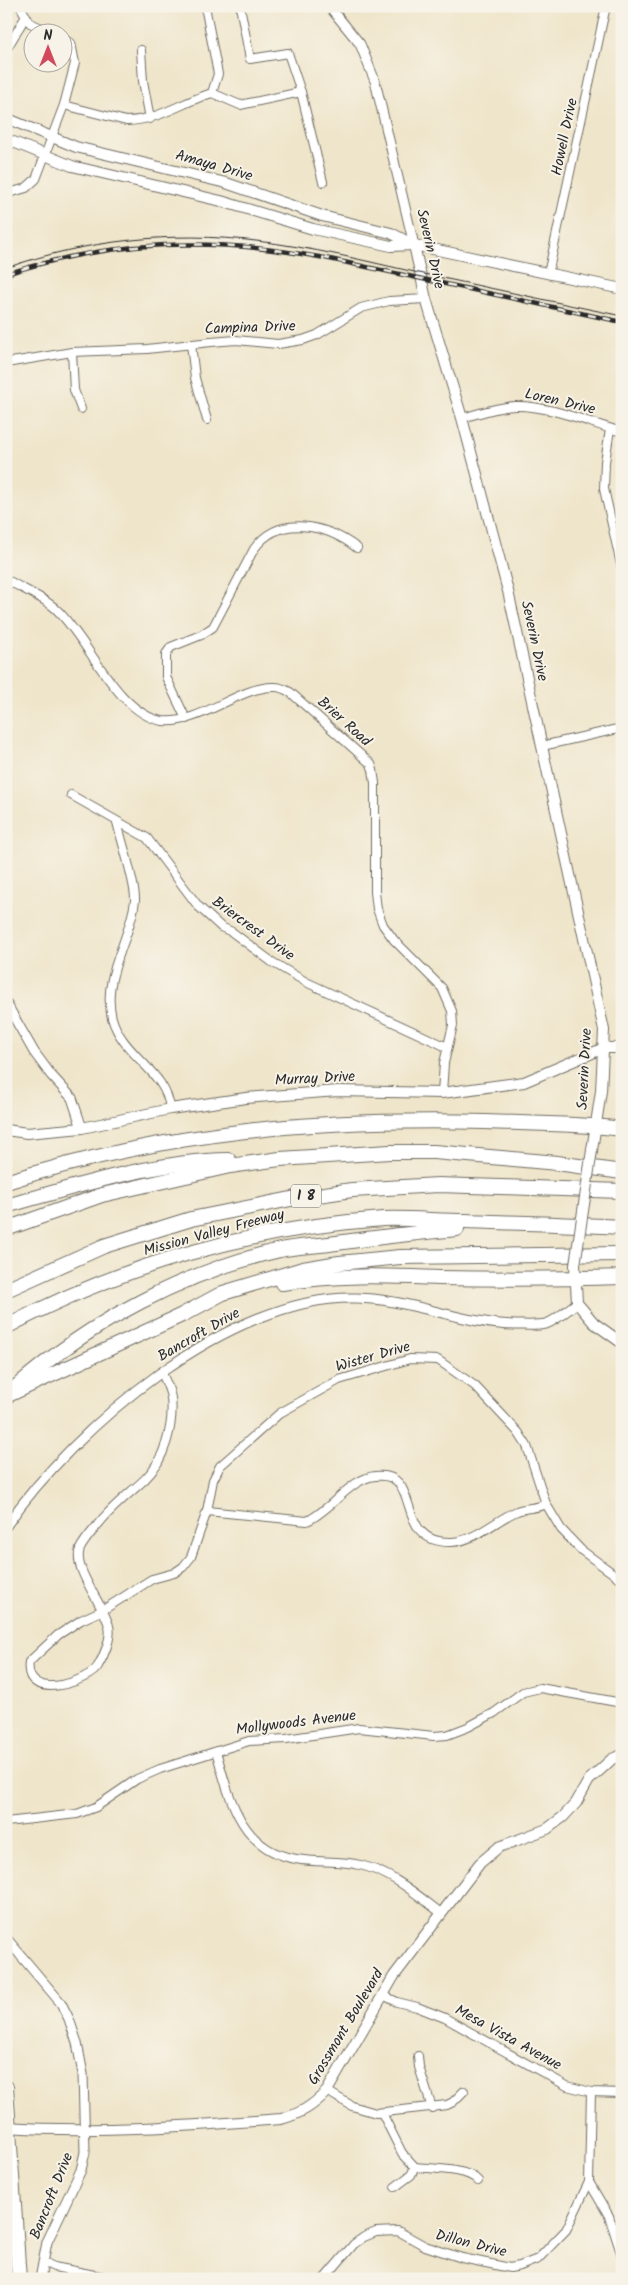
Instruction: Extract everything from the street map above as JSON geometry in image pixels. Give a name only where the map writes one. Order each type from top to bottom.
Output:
[{"type":"highway","points":[[6,1182],[119,1152],[184,1139],[277,1126],[401,1121],[596,1126],[622,1129]]},
{"type":"highway","points":[[6,1206],[110,1178],[209,1160],[280,1159],[390,1152],[434,1152],[547,1162],[622,1172]]},
{"type":"highway","points":[[6,1229],[102,1195],[230,1166],[280,1159]]},
{"type":"highway","name":"Mission Valley Freeway","points":[[6,1290],[104,1246],[191,1219],[291,1199],[352,1190],[438,1185],[622,1192]]},
{"type":"highway","name":"Mission Valley Freeway","points":[[8,1326],[56,1301],[102,1282],[228,1243],[297,1228],[384,1219],[622,1227]]},
{"type":"highway","points":[[6,1395],[49,1358],[113,1318],[149,1298],[203,1274],[281,1250],[376,1237],[515,1223]]},
{"type":"highway","points":[[6,1395],[231,1291],[288,1273],[339,1262],[400,1257],[622,1254]]},
{"type":"highway","points":[[182,1315],[256,1289],[291,1282],[340,1276],[575,1272],[622,1277]]},
{"type":"highway","points":[[6,2088],[19,2279]]},
{"type":"main road","name":"Amaya Drive","points":[[6,118],[76,146],[226,183],[322,216],[391,233],[414,245]]},
{"type":"main road","name":"Amaya Drive","points":[[6,140],[72,166],[221,201],[313,229],[391,246],[414,245],[622,289]]},
{"type":"main road","name":"Severin Drive","points":[[414,245],[426,299],[462,418],[508,591],[604,1030],[596,1126],[575,1272],[577,1303]]},
{"type":"main road","name":"Murray Drive","points":[[6,1130],[27,1133],[82,1128],[170,1109],[246,1098],[338,1091],[442,1093],[524,1082],[604,1048],[622,1048]]},
{"type":"main road","points":[[577,1303],[594,1323],[622,1343]]},
{"type":"main road","name":"Grossmont Boulevard","points":[[8,2127],[154,2127],[280,2119],[295,2115],[312,2106],[327,2091],[403,1963],[489,1854],[499,1847],[547,1829],[563,1817],[576,1803],[589,1780],[612,1759],[622,1755]]},
{"type":"street","points":[[20,6],[29,22]]},
{"type":"street","points":[[205,6],[218,74],[212,93]]},
{"type":"street","points":[[240,6],[250,59],[288,53],[323,182]]},
{"type":"street","name":"Severin Drive","points":[[329,6],[360,44],[375,81],[414,245]]},
{"type":"street","name":"Howell Drive","points":[[548,274],[606,6]]},
{"type":"street","points":[[6,50],[26,16]]},
{"type":"street","points":[[6,194],[26,188],[36,179],[64,106],[75,63],[72,49]]},
{"type":"street","points":[[141,50],[143,80],[150,119]]},
{"type":"street","points":[[64,106],[126,121],[150,119],[212,93],[240,105],[300,92]]},
{"type":"street","name":"Campina Drive","points":[[6,363],[72,352],[236,340],[278,344],[303,340],[317,335],[350,313],[372,304],[426,299]]},
{"type":"street","points":[[191,344],[195,378],[206,420]]},
{"type":"street","points":[[72,352],[74,390],[81,409]]},
{"type":"street","name":"Loren Drive","points":[[462,418],[502,407],[523,406],[541,409],[622,432]]},
{"type":"street","points":[[610,429],[605,462],[604,489],[622,569]]},
{"type":"street","points":[[186,718],[166,677],[166,654],[171,647],[201,635],[213,627],[252,553],[263,538],[281,528],[301,525],[344,538],[357,548]]},
{"type":"street","name":"Brier Road","points":[[11,582],[57,610],[104,673],[136,710],[162,721],[186,718],[257,690],[276,687],[290,692],[371,764],[376,782],[374,892],[377,909],[384,925],[394,940],[446,993],[453,1018],[442,1093]]},
{"type":"street","points":[[542,746],[622,728]]},
{"type":"street","name":"Briercrest Drive","points":[[71,795],[147,838],[198,906],[221,927],[232,932],[272,962],[306,982],[448,1047]]},
{"type":"street","points":[[117,822],[135,897],[134,911],[112,979],[109,999],[112,1019],[129,1051],[160,1082],[169,1099],[170,1109]]},
{"type":"street","points":[[6,1003],[34,1052],[51,1075],[72,1098],[82,1128]]},
{"type":"street","name":"Bancroft Drive","points":[[6,1526],[25,1499],[91,1427],[162,1373],[236,1327],[276,1311],[314,1300],[380,1299],[473,1321],[514,1325],[548,1324],[577,1303]]},
{"type":"street","name":"Wister Drive","points":[[102,1610],[110,1627],[108,1640],[98,1668],[92,1673],[53,1687],[44,1686],[36,1682],[30,1673],[29,1662],[58,1635],[152,1580],[174,1573],[183,1567],[191,1557],[207,1511],[213,1480],[220,1466],[280,1413],[339,1380],[393,1362],[419,1357],[438,1360],[446,1364],[475,1386],[518,1432],[527,1446],[546,1504],[561,1529],[581,1550],[622,1580]]},
{"type":"street","points":[[102,1610],[82,1570],[79,1557],[80,1549],[108,1510],[146,1478],[162,1453],[169,1434],[171,1397],[162,1373]]},
{"type":"street","points":[[207,1511],[306,1521],[320,1516],[362,1480],[382,1476],[393,1478],[402,1484],[408,1497],[412,1519],[422,1531],[435,1539],[450,1542],[466,1540],[499,1519],[519,1510],[536,1509],[546,1504]]},
{"type":"street","name":"Mollywoods Avenue","points":[[6,1822],[77,1814],[96,1807],[124,1787],[160,1768],[249,1741],[286,1739],[349,1728],[434,1736],[447,1735],[468,1727],[494,1713],[523,1692],[540,1688],[622,1704]]},
{"type":"street","points":[[216,1751],[233,1808],[255,1840],[280,1855],[296,1860],[346,1862],[383,1872],[441,1913]]},
{"type":"street","name":"Bancroft Drive","points":[[6,1938],[57,1998],[69,2020],[77,2043],[83,2074],[86,2128],[85,2152],[81,2170],[47,2242],[40,2279]]},
{"type":"street","name":"Mesa Vista Avenue","points":[[383,1995],[397,2002],[436,2014],[558,2082],[590,2092],[622,2093]]},
{"type":"street","points":[[418,2056],[419,2067],[432,2108]]},
{"type":"street","points":[[327,2091],[365,2111],[382,2113],[432,2108],[453,2102],[464,2091]]},
{"type":"street","name":"Dillon Drive","points":[[324,2279],[354,2244],[376,2232],[398,2231],[425,2246],[462,2258],[510,2268],[538,2259],[549,2250],[566,2230],[589,2182],[590,2092]]},
{"type":"street","points":[[382,2113],[402,2153],[415,2167],[461,2172],[472,2176],[478,2181]]},
{"type":"street","points":[[395,2187],[411,2175],[415,2167]]},
{"type":"street","points":[[589,2182],[609,2216],[622,2256]]},
{"type":"street","points":[[43,2262],[54,2267],[115,2279]]},
{"type":"tram line","points":[[6,268],[36,258],[129,240],[193,237],[224,238],[318,251],[622,316]]},
{"type":"railway","points":[[6,274],[46,262],[125,248],[164,245],[244,247],[325,258],[622,322]]}]
